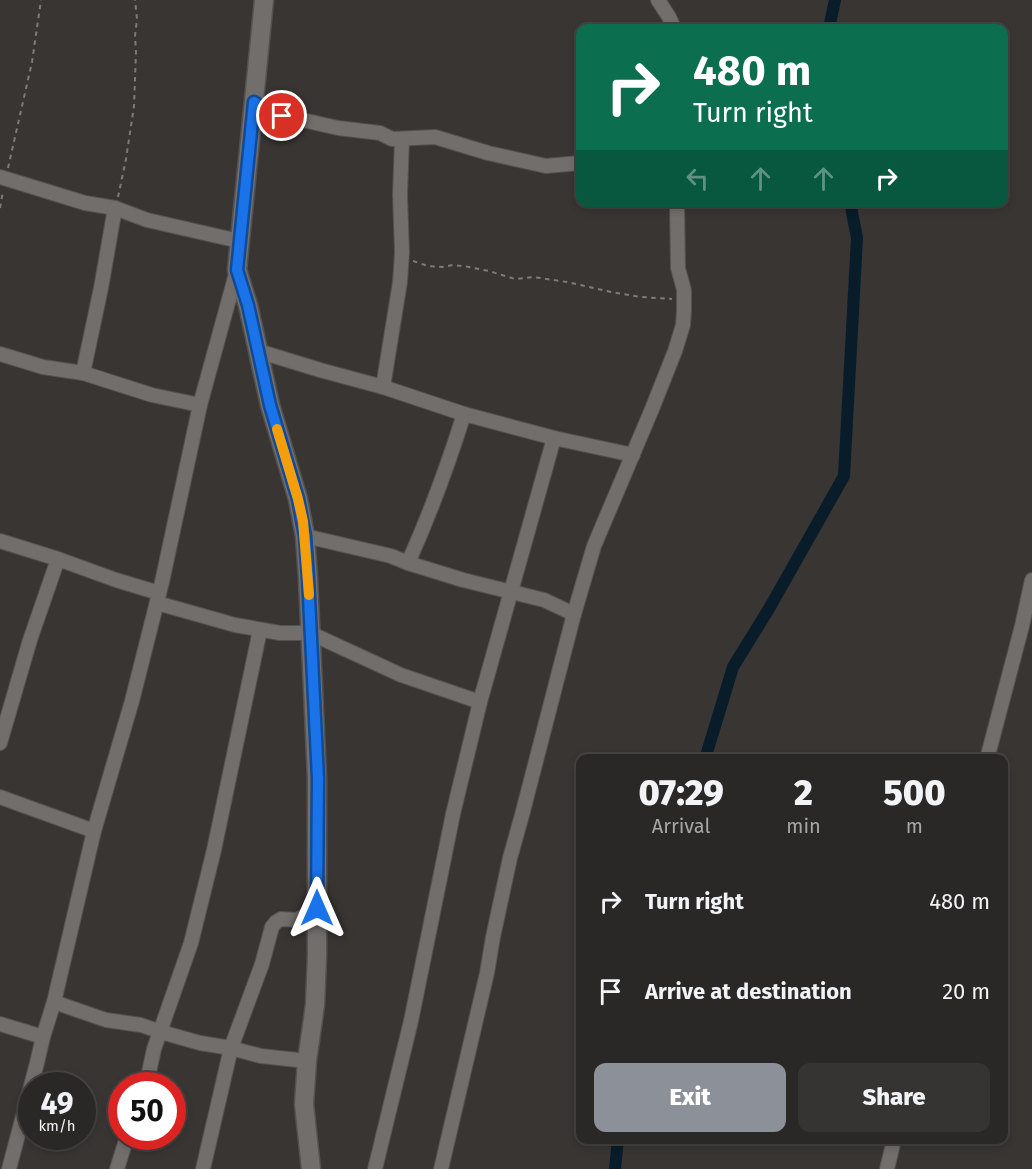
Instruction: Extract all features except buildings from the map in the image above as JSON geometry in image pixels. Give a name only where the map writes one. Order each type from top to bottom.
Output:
[{"type":"main road","points":[[264,0],[237,270],[248,305],[270,405],[298,499],[305,536],[318,778],[317,957],[304,1104],[310,1169]]},
{"type":"street","points":[[658,0],[672,24]]},
{"type":"street","points":[[254,102],[270,114],[338,128],[380,133],[392,139],[435,137],[488,153],[546,166],[576,163]]},
{"type":"street","points":[[383,387],[402,257],[400,195],[402,139]]},
{"type":"street","points":[[3,178],[85,203],[115,208],[147,220],[239,241]]},
{"type":"street","points":[[441,1169],[487,973],[492,937],[510,858],[574,614],[594,546],[675,351],[683,325],[684,290],[678,268],[677,207]]},
{"type":"street","points":[[83,373],[115,208]]},
{"type":"street","points":[[9,1169],[54,1002],[94,831],[132,701],[158,598],[200,405],[237,270]]},
{"type":"street","points":[[258,351],[383,387],[464,414],[554,438],[633,455]]},
{"type":"street","points":[[0,354],[43,367],[83,373],[152,395],[200,405]]},
{"type":"street","points":[[408,562],[429,517],[464,414]]},
{"type":"street","points":[[375,1169],[411,1021],[453,814],[480,702],[554,438]]},
{"type":"street","points":[[305,536],[384,554],[463,580],[544,600],[574,614]]},
{"type":"street","points":[[0,541],[58,559],[235,625],[280,633],[310,633],[401,675],[480,702]]},
{"type":"street","points":[[0,743],[30,640],[58,559]]},
{"type":"street","points":[[988,754],[1032,580]]},
{"type":"street","points":[[149,1072],[154,1049],[190,943],[209,871],[260,630]]},
{"type":"street","points":[[0,797],[94,831]]},
{"type":"street","points":[[202,1169],[231,1048],[262,964],[272,927],[281,920],[297,920],[317,908]]},
{"type":"street","points":[[54,1002],[106,1020],[141,1024],[200,1043],[261,1056],[308,1060]]},
{"type":"street","points":[[0,1024],[43,1037]]},
{"type":"street","points":[[887,1169],[893,1144]]},
{"type":"street","points":[[117,1169],[124,1150]]},
{"type":"path","points":[[0,208],[3,178],[32,62],[41,0]]},
{"type":"path","points":[[115,208],[126,159],[134,106],[135,36],[138,19],[135,0]]},
{"type":"path","points":[[402,257],[428,266],[470,267],[515,279],[533,278],[567,282],[641,297],[684,300]]},
{"type":"waterway","points":[[830,24],[835,0]]},
{"type":"waterway","points":[[707,754],[733,667],[770,607],[844,476],[857,238],[851,207]]},
{"type":"waterway","points":[[615,1169],[618,1144]]},
{"type":"slow traffic","points":[[277,429],[303,521],[309,595]]},
{"type":"route","points":[[282,116],[270,114],[254,102],[237,270],[248,305],[270,405],[298,499],[305,536],[318,778],[317,908]]}]
